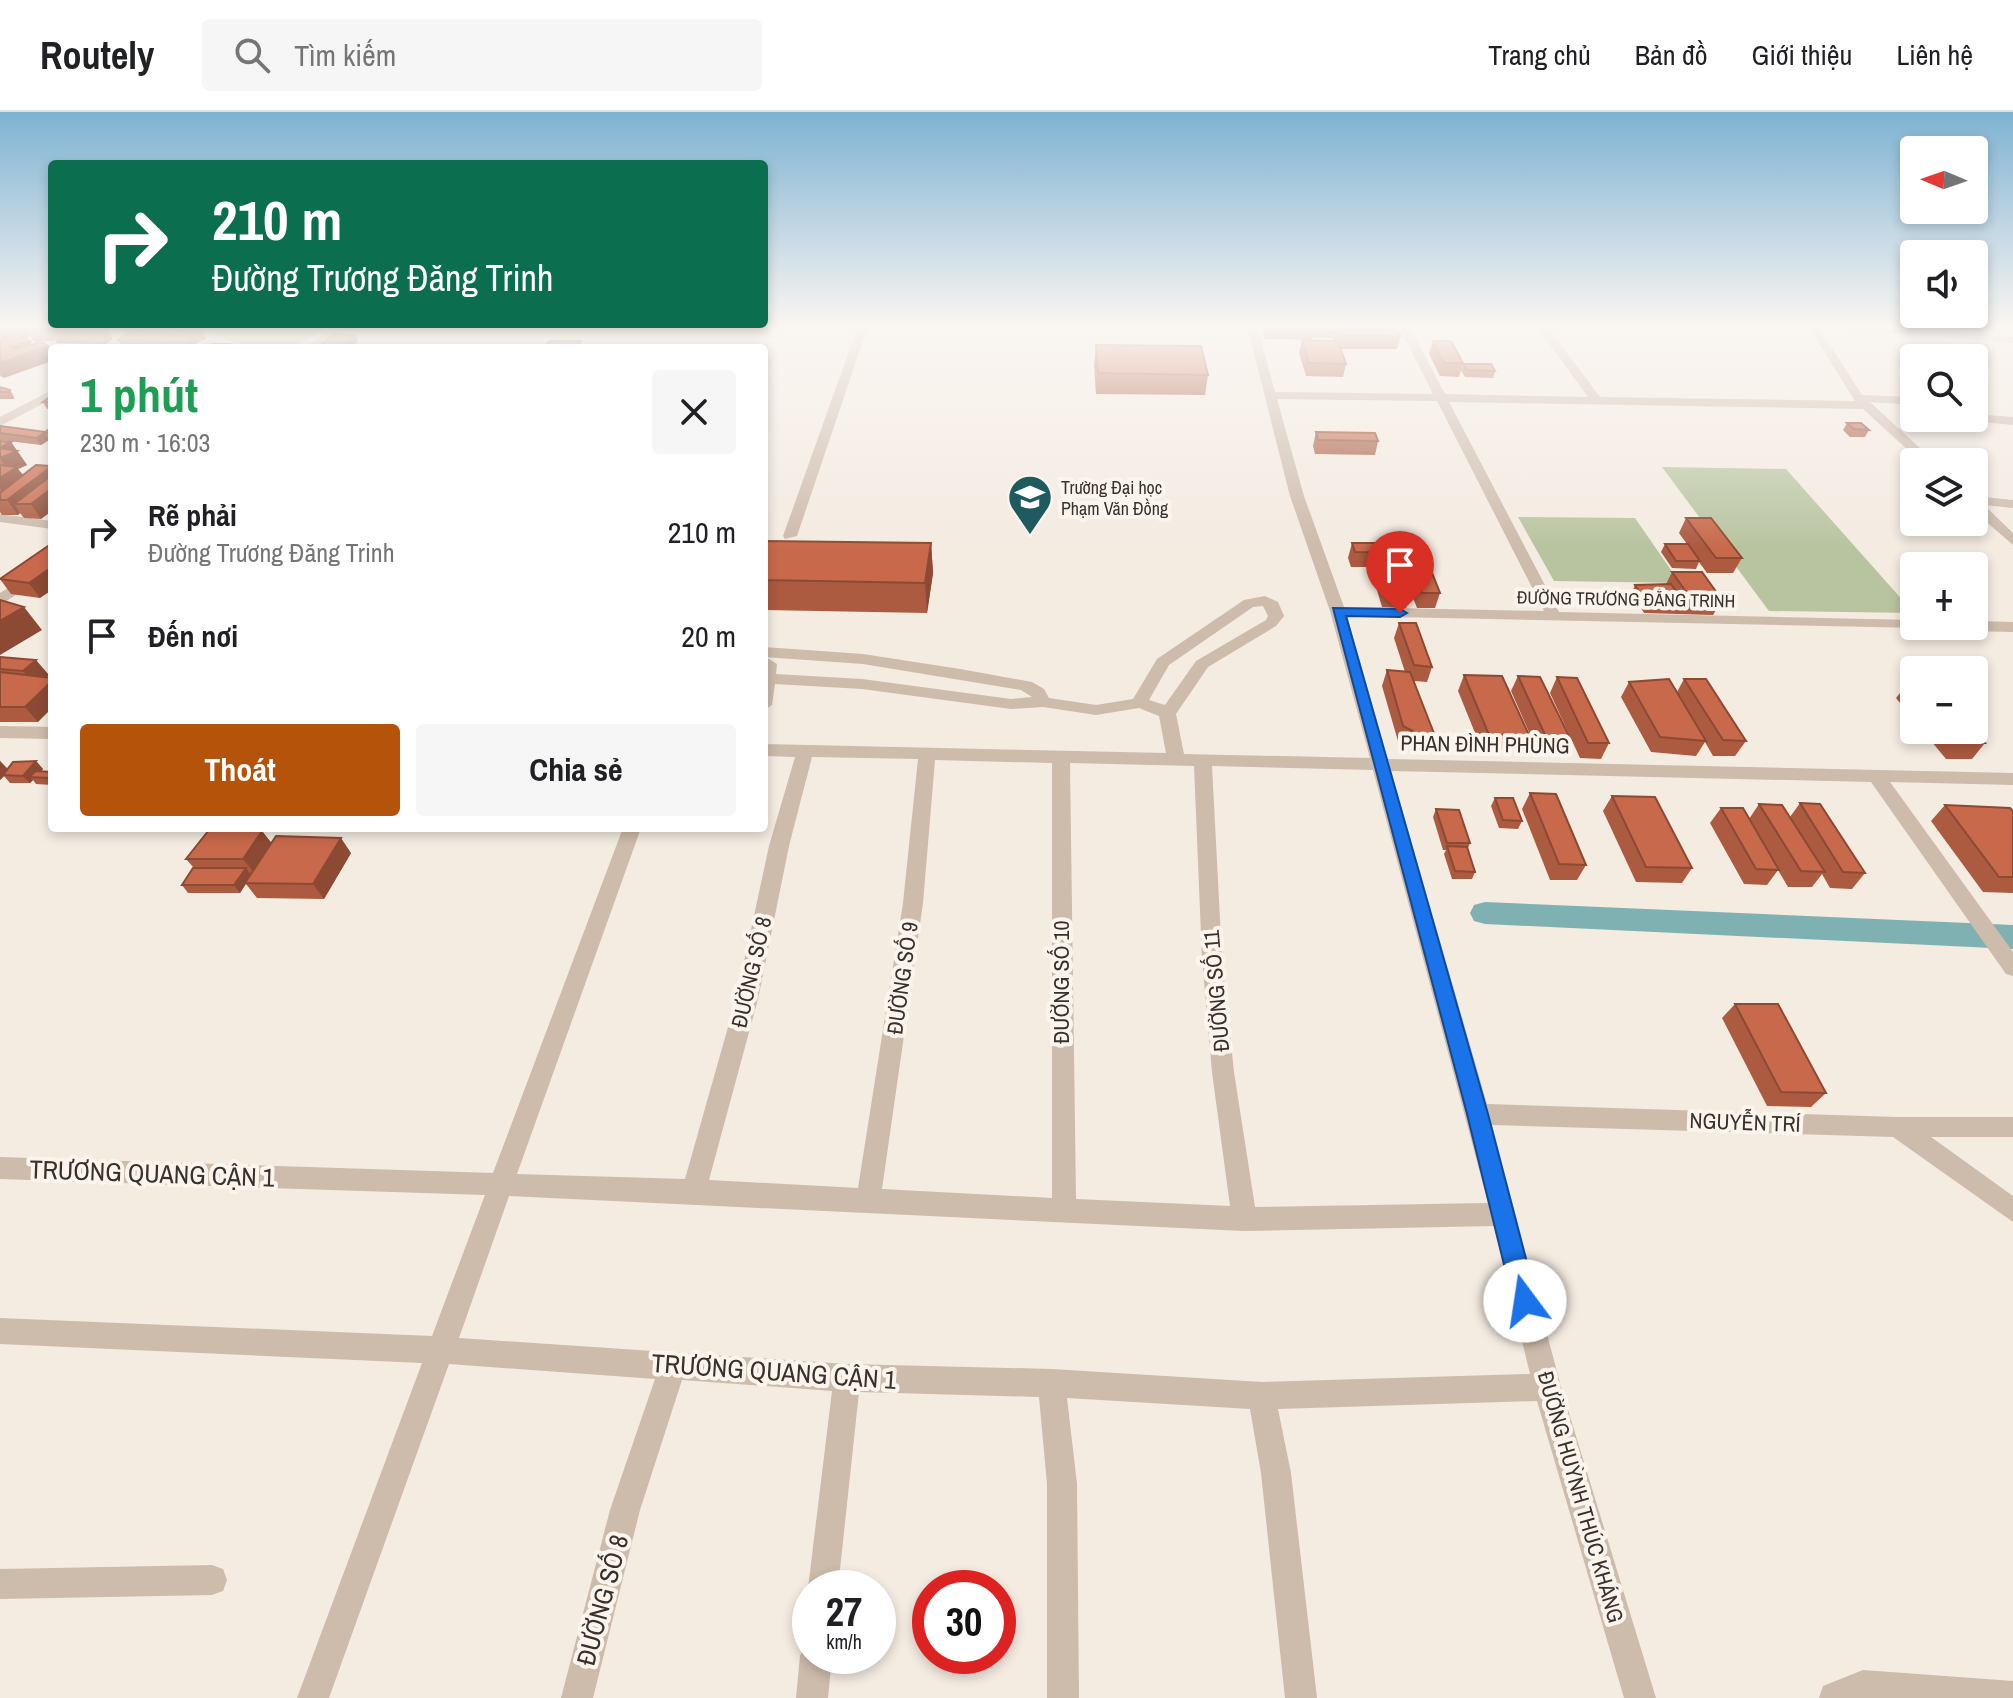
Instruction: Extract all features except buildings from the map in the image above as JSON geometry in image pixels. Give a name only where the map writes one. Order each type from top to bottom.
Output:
[{"type":"street","points":[[0,422],[41,400]]},
{"type":"street","points":[[790,536],[837,400]]},
{"type":"street","name":"ĐƯỜNG HUỲNH THÚC KHÁNG","points":[[1272,400],[1297,496],[1338,611],[1478,1114],[1547,1387],[1640,1698]]},
{"type":"street","points":[[1441,400],[1555,618]]},
{"type":"street","points":[[1597,400],[1900,402]]},
{"type":"street","points":[[1861,400],[1913,448]]},
{"type":"street","points":[[1864,404],[1900,410]]},
{"type":"street","points":[[1988,408],[2013,410]]},
{"type":"street","points":[[1988,419],[2013,421]]},
{"type":"street","points":[[1988,502],[2013,504]]},
{"type":"street","points":[[1988,515],[2013,541]]},
{"type":"street","points":[[0,518],[48,524]]},
{"type":"street","points":[[0,600],[48,568]]},
{"type":"street","points":[[1139,703],[1163,662],[1249,603],[1265,601],[1273,605],[1276,616],[1271,623],[1202,664],[1167,714]]},
{"type":"street","name":"ĐƯỜNG TRƯƠNG ĐĂNG TRINH","points":[[1338,611],[1900,625]]},
{"type":"street","points":[[1988,626],[2013,627]]},
{"type":"street","points":[[768,652],[820,653],[925,667],[1026,686],[1038,693],[1043,702]]},
{"type":"street","points":[[768,678],[862,684],[1011,704],[1043,702],[1096,710],[1139,703],[1155,706],[1167,714],[1176,760]]},
{"type":"street","points":[[0,732],[48,733]]},
{"type":"street","name":"PHAN ĐÌNH PHÙNG","points":[[768,750],[2013,779]]},
{"type":"street","name":"ĐƯỜNG SỐ 8","points":[[694,1191],[747,999],[779,846],[805,752]]},
{"type":"street","name":"ĐƯỜNG SỐ 9","points":[[868,1202],[911,918],[927,753]]},
{"type":"street","name":"ĐƯỜNG SỐ 10","points":[[1061,756],[1064,1208]]},
{"type":"street","name":"ĐƯỜNG SỐ 11","points":[[1203,761],[1212,958],[1223,1072],[1244,1219]]},
{"type":"street","points":[[1876,776],[2013,968]]},
{"type":"street","points":[[313,1698],[438,1350],[504,1185],[631,832]]},
{"type":"street","name":"NGUYỄN TRÍ","points":[[1478,1114],[1897,1127],[2013,1127]]},
{"type":"street","points":[[1897,1127],[2013,1210]]},
{"type":"street","name":"TRƯƠNG QUANG CẬN 1","points":[[0,1168],[694,1191],[1244,1219],[1502,1214]]},
{"type":"street","name":"TRƯƠNG QUANG CẬN 1","points":[[0,1331],[438,1350],[847,1378],[1052,1383],[1262,1396],[1547,1387]]},
{"type":"street","name":"ĐƯỜNG SỐ 8","points":[[577,1698],[625,1510],[673,1365]]},
{"type":"street","points":[[825,1570],[847,1378]]},
{"type":"street","points":[[1052,1383],[1062,1484],[1063,1698]]},
{"type":"street","points":[[1262,1396],[1276,1473],[1301,1698]]},
{"type":"street","points":[[0,1584],[212,1580]]},
{"type":"street","points":[[812,1698],[814,1674]]},
{"type":"street","points":[[1835,1698],[1863,1686],[2013,1697]]},
{"type":"green space","points":[[1662,467],[1786,469],[1900,597],[1900,613],[1769,611]]},
{"type":"green space","points":[[1518,517],[1635,518],[1680,583],[1554,581]]},
{"type":"waterway","points":[[1485,913],[2013,937]]},
{"type":"place","name":"Trường Đại học Phạm Văn Đồng","points":[[1030,536]]},
{"type":"route","points":[[1400,613],[1338,611],[1478,1114],[1525,1301]]}]
